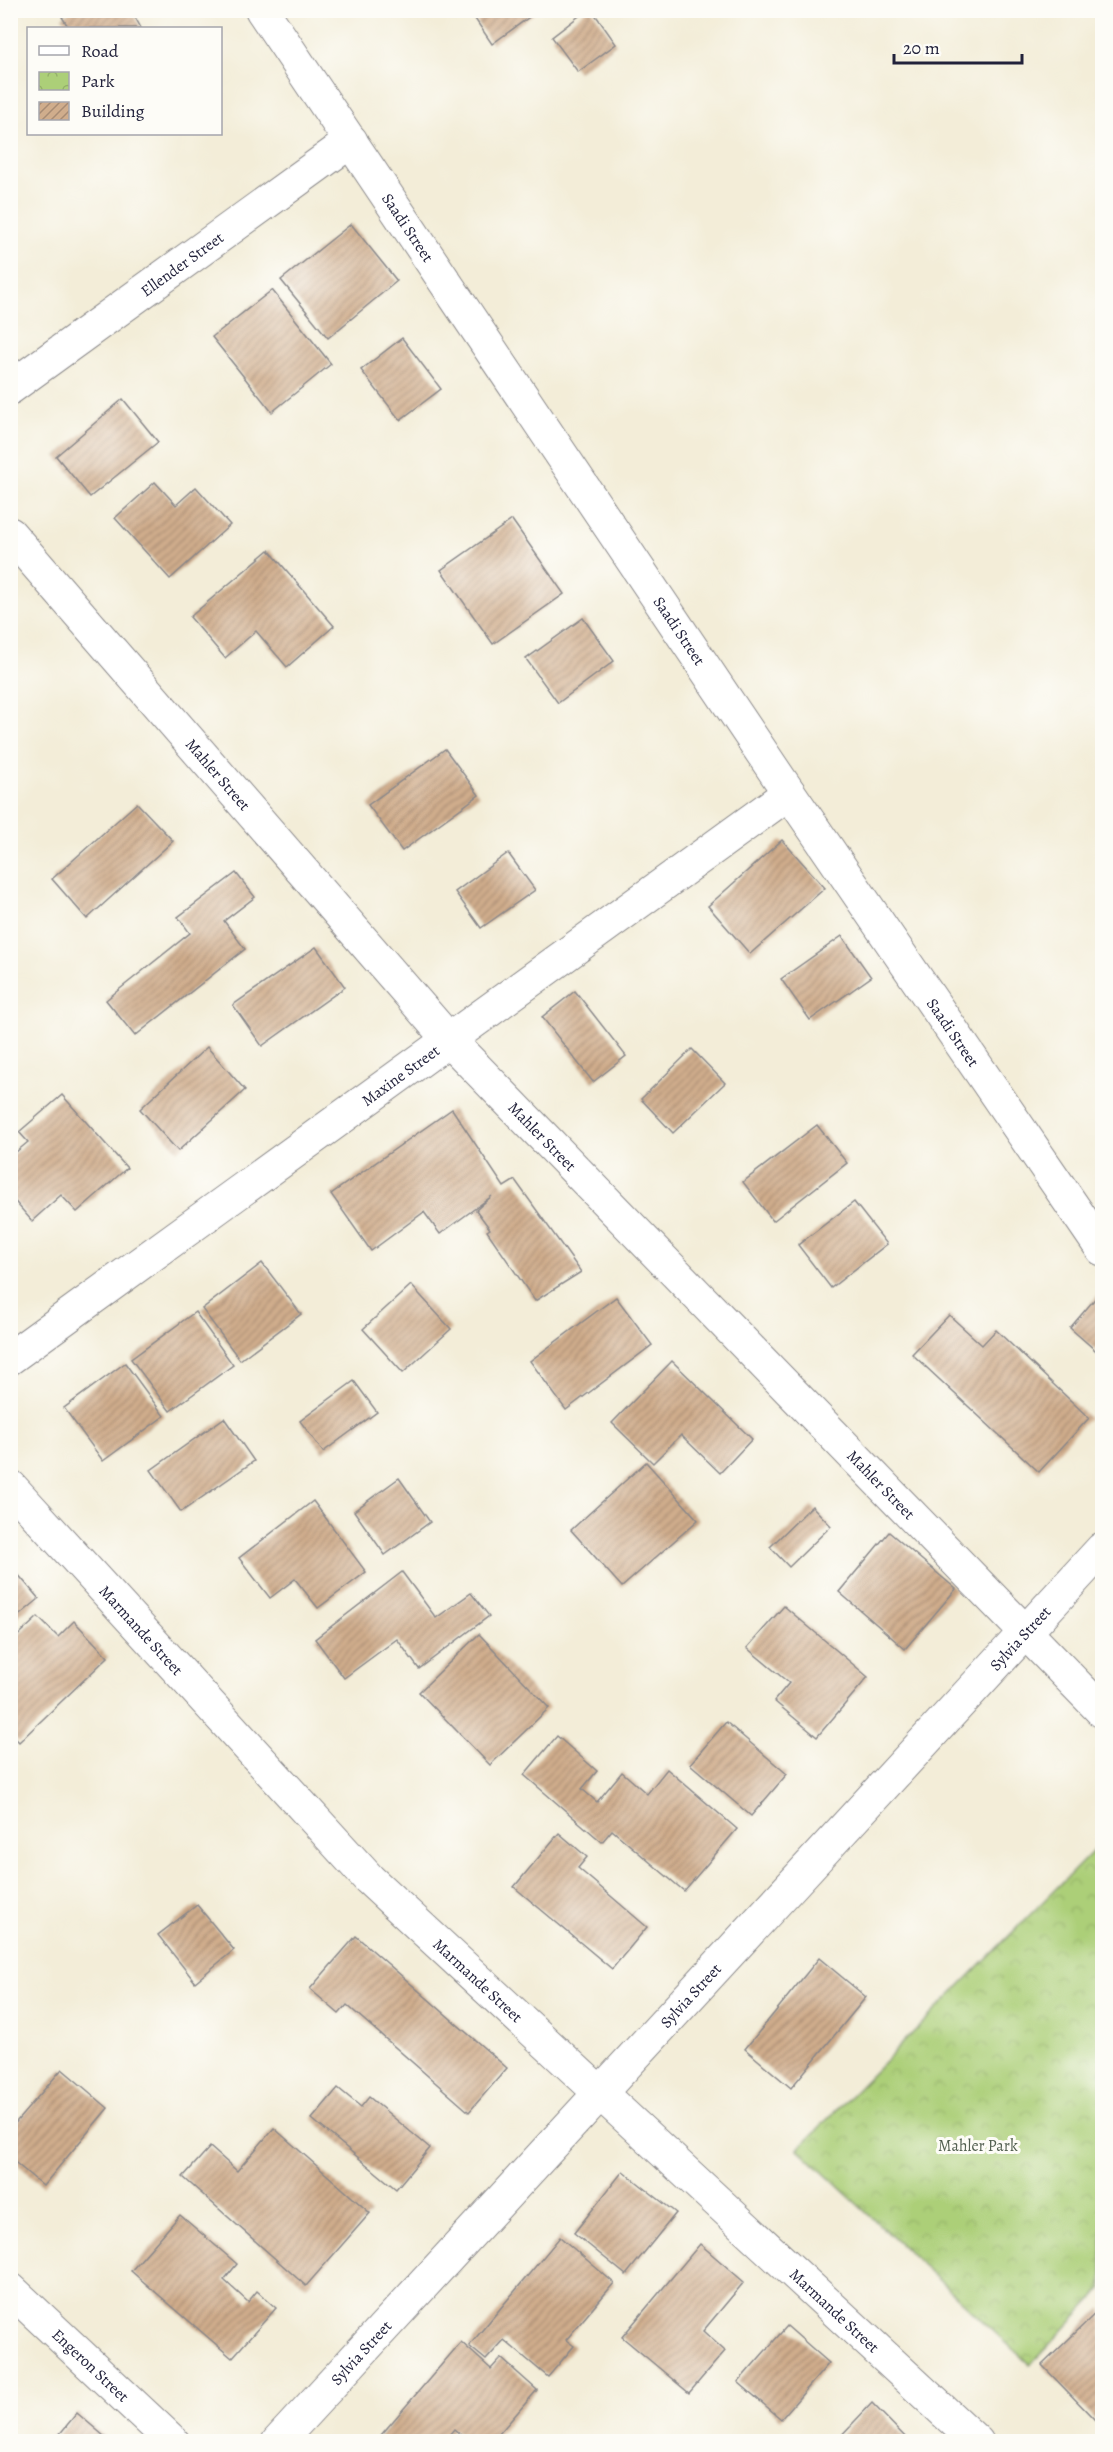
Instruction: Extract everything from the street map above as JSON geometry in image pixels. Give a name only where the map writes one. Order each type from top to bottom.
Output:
[{"type":"street","name":"Saadi Street","points":[[262,10],[789,793],[1102,1249]]},
{"type":"street","name":"Ellender Street","points":[[10,388],[351,141]]},
{"type":"street","name":"Mahler Street","points":[[10,534],[449,1040],[1102,1711]]},
{"type":"street","name":"Maxine Street","points":[[10,1359],[789,793]]},
{"type":"street","name":"Marmande Street","points":[[10,1486],[369,1879],[977,2442]]},
{"type":"street","name":"Sylvia Street","points":[[278,2442],[1102,1549]]},
{"type":"street","name":"Engeron Street","points":[[10,2289],[172,2442]]},
{"type":"green space","name":"Mahler Park","points":[[1102,1842],[1102,2289],[1030,2365],[798,2149]]},
{"type":"building","points":[[74,10],[131,10],[140,27],[68,27],[62,17]]},
{"type":"building","points":[[469,10],[539,10],[492,44]]},
{"type":"building","points":[[587,10],[592,10],[616,44],[578,72],[552,37]]},
{"type":"building","points":[[351,224],[397,281],[328,338],[281,280]]},
{"type":"building","points":[[272,290],[331,364],[272,412],[212,337]]},
{"type":"building","points":[[402,338],[441,389],[400,420],[361,370]]},
{"type":"building","points":[[123,399],[158,442],[90,497],[56,456]]},
{"type":"building","points":[[155,482],[176,505],[196,487],[230,525],[170,579],[115,518]]},
{"type":"building","points":[[512,520],[564,594],[493,644],[441,570]]},
{"type":"building","points":[[269,550],[334,626],[287,667],[256,631],[225,658],[190,617]]},
{"type":"building","points":[[583,618],[614,661],[558,703],[526,659]]},
{"type":"building","points":[[445,749],[479,795],[402,851],[368,805]]},
{"type":"building","points":[[137,803],[173,841],[87,919],[52,879]]},
{"type":"building","points":[[782,840],[825,888],[750,954],[708,906]]},
{"type":"building","points":[[508,853],[535,890],[481,928],[455,892]]},
{"type":"building","points":[[236,873],[255,897],[224,921],[245,949],[135,1036],[106,1000],[190,933],[178,917]]},
{"type":"building","points":[[842,936],[871,977],[810,1020],[781,979]]},
{"type":"building","points":[[316,947],[345,987],[262,1046],[233,1005]]},
{"type":"building","points":[[575,991],[626,1056],[593,1082],[542,1017]]},
{"type":"building","points":[[207,1047],[245,1090],[178,1151],[140,1109]]},
{"type":"building","points":[[692,1049],[725,1083],[673,1133],[641,1099]]},
{"type":"building","points":[[62,1095],[127,1168],[77,1212],[61,1195],[32,1221],[10,1196],[10,1157],[28,1142],[19,1132]]},
{"type":"building","points":[[452,1109],[504,1187],[515,1180],[581,1272],[535,1301],[487,1231],[490,1229],[476,1210],[492,1196],[440,1234],[424,1212],[371,1251],[331,1194]]},
{"type":"building","points":[[817,1125],[847,1163],[773,1221],[743,1182]]},
{"type":"building","points":[[854,1202],[887,1244],[831,1288],[798,1245]]},
{"type":"building","points":[[262,1263],[301,1314],[240,1360],[202,1309]]},
{"type":"building","points":[[411,1285],[451,1329],[403,1373],[363,1329]]},
{"type":"building","points":[[1099,1294],[1102,1297],[1102,1356],[1070,1328]]},
{"type":"building","points":[[616,1297],[652,1345],[566,1410],[530,1361]]},
{"type":"building","points":[[195,1312],[233,1365],[170,1411],[131,1359]]},
{"type":"building","points":[[949,1315],[982,1345],[996,1330],[1089,1418],[1039,1472],[912,1354]]},
{"type":"building","points":[[672,1361],[752,1439],[720,1473],[681,1435],[653,1463],[612,1423]]},
{"type":"building","points":[[125,1363],[164,1416],[103,1461],[64,1408]]},
{"type":"building","points":[[354,1381],[377,1412],[323,1452],[300,1421]]},
{"type":"building","points":[[224,1418],[254,1461],[181,1512],[151,1470]]},
{"type":"building","points":[[646,1462],[698,1520],[622,1587],[571,1530]]},
{"type":"building","points":[[399,1478],[430,1522],[385,1555],[354,1511]]},
{"type":"building","points":[[313,1501],[366,1572],[318,1608],[295,1579],[270,1598],[239,1558]]},
{"type":"building","points":[[812,1506],[831,1526],[789,1567],[770,1547]]},
{"type":"building","points":[[889,1532],[956,1589],[905,1649],[839,1592]]},
{"type":"building","points":[[10,1565],[39,1599],[10,1623]]},
{"type":"building","points":[[402,1572],[436,1618],[471,1593],[489,1616],[419,1669],[397,1639],[344,1678],[315,1639]]},
{"type":"building","points":[[784,1606],[868,1677],[817,1737],[774,1701],[789,1683],[747,1648]]},
{"type":"building","points":[[38,1617],[58,1637],[74,1621],[108,1657],[19,1742],[10,1733],[10,1643]]},
{"type":"building","points":[[479,1634],[549,1708],[490,1765],[419,1692]]},
{"type":"building","points":[[726,1722],[787,1774],[751,1816],[690,1764]]},
{"type":"building","points":[[557,1736],[597,1771],[582,1789],[597,1802],[622,1772],[647,1794],[667,1769],[737,1829],[684,1891],[612,1830],[602,1842],[524,1775]]},
{"type":"building","points":[[559,1833],[587,1857],[578,1868],[647,1927],[612,1969],[514,1887]]},
{"type":"building","points":[[197,1905],[234,1950],[195,1982],[158,1935]]},
{"type":"building","points":[[356,1936],[507,2068],[469,2112],[347,2005],[339,2014],[310,1989]]},
{"type":"building","points":[[819,1958],[866,1997],[791,2088],[745,2049]]},
{"type":"building","points":[[62,2069],[108,2108],[43,2186],[10,2158],[10,2129]]},
{"type":"building","points":[[338,2088],[361,2107],[369,2097],[430,2148],[396,2189],[312,2119]]},
{"type":"building","points":[[274,2128],[370,2213],[306,2286],[183,2177],[210,2147],[237,2171]]},
{"type":"building","points":[[623,2171],[676,2213],[626,2275],[574,2233]]},
{"type":"building","points":[[180,2215],[237,2264],[224,2280],[248,2302],[257,2291],[276,2308],[232,2358],[131,2271]]},
{"type":"building","points":[[560,2237],[614,2283],[566,2340],[574,2346],[548,2377],[504,2340],[486,2360],[469,2346]]},
{"type":"building","points":[[700,2244],[744,2282],[703,2331],[725,2351],[689,2393],[622,2337]]},
{"type":"building","points":[[1102,2307],[1102,2418],[1098,2423],[1042,2365]]},
{"type":"building","points":[[787,2326],[829,2363],[781,2419],[738,2382]]},
{"type":"building","points":[[461,2342],[491,2369],[501,2358],[537,2390],[492,2442],[469,2442],[454,2429],[443,2442],[375,2442]]},
{"type":"building","points":[[872,2403],[910,2442],[835,2442]]},
{"type":"building","points":[[77,2413],[111,2442],[53,2442]]}]
